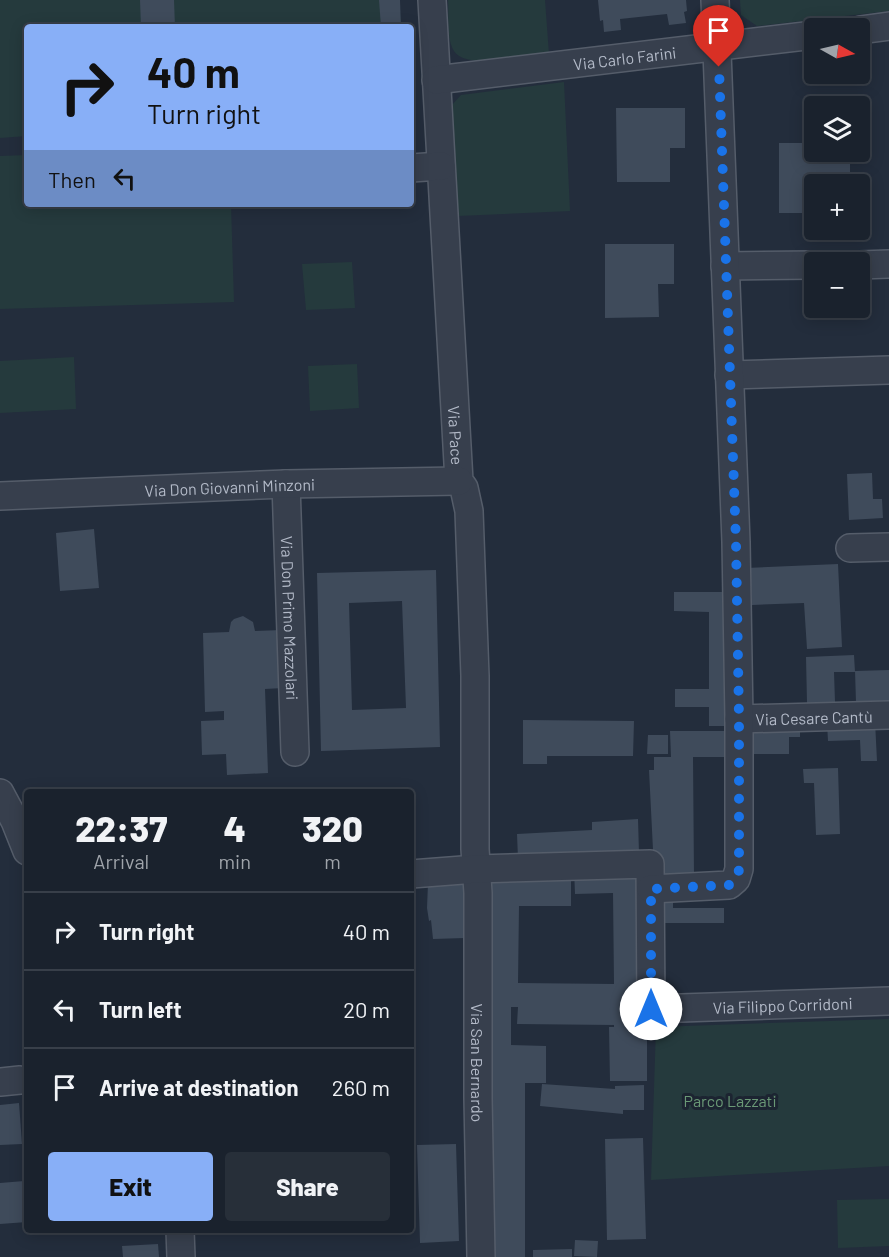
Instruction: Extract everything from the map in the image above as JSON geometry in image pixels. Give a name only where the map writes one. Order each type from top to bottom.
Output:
[{"type":"street","name":"Via Pace","points":[[432,0],[459,481],[464,488],[469,511],[475,676],[476,869]]},
{"type":"street","points":[[414,874],[476,869],[650,864],[651,889],[723,886],[729,885],[736,879],[739,870],[739,719],[736,542],[715,0]]},
{"type":"street","points":[[870,29],[889,26]]},
{"type":"street","name":"Via Carlo Farini","points":[[436,80],[804,36]]},
{"type":"street","points":[[414,168],[441,166]]},
{"type":"street","points":[[870,265],[889,264]]},
{"type":"street","points":[[725,266],[804,265]]},
{"type":"street","points":[[729,375],[889,370]]},
{"type":"street","name":"Via Don Giovanni Minzoni","points":[[0,495],[286,484],[459,481]]},
{"type":"street","name":"Via Don Primo Mazzolari","points":[[286,484],[295,752]]},
{"type":"street","points":[[850,548],[889,547]]},
{"type":"street","name":"Via Cesare Cantù","points":[[739,719],[889,715]]},
{"type":"street","points":[[0,793],[24,843]]},
{"type":"street","name":"Via San Bernardo","points":[[476,869],[482,1257]]},
{"type":"street","name":"Via Filippo Corridoni","points":[[651,889],[651,1009],[889,1001]]},
{"type":"street","points":[[180,1233],[181,1257]]},
{"type":"green space","points":[[0,0],[399,0],[401,24],[24,24],[24,136],[0,138]]},
{"type":"green space","points":[[448,0],[545,0],[549,54],[498,61],[471,60],[461,57],[451,46]]},
{"type":"green space","points":[[740,0],[889,0],[889,11],[827,18],[804,18],[804,21],[757,26],[741,15]]},
{"type":"green space","points":[[564,82],[570,211],[458,216],[451,106],[461,95]]},
{"type":"green space","points":[[24,155],[24,207],[231,207],[234,302],[0,309],[0,156]]},
{"type":"green space","points":[[352,262],[355,308],[306,310],[302,264]]},
{"type":"green space","points":[[74,357],[76,409],[0,413],[0,361]]},
{"type":"green space","points":[[357,364],[359,408],[310,411],[308,366]]},
{"type":"green space","name":"Parco Lazzati","points":[[889,1019],[889,1166],[651,1180],[656,1027]]},
{"type":"green space","points":[[889,1199],[889,1246],[838,1248],[837,1200]]},
{"type":"building","points":[[140,0],[174,0],[175,24],[141,24]]},
{"type":"building","points":[[379,0],[400,0],[401,24],[381,24]]},
{"type":"building","points":[[598,0],[686,0],[687,11],[684,12],[686,23],[669,25],[667,14],[620,19],[621,30],[604,32],[603,20],[600,21]]},
{"type":"building","points":[[616,108],[685,108],[685,148],[670,148],[670,182],[617,182]]},
{"type":"building","points":[[779,143],[804,143],[804,162],[850,162],[850,174],[804,174],[804,213],[779,213]]},
{"type":"building","points":[[605,244],[674,244],[674,284],[658,284],[659,317],[605,318]]},
{"type":"building","points":[[872,473],[873,499],[882,499],[883,518],[849,520],[847,474]]},
{"type":"building","points":[[94,529],[99,588],[60,591],[56,533]]},
{"type":"building","points":[[838,564],[842,647],[807,649],[804,603],[752,605],[751,586],[746,586],[745,568]]},
{"type":"building","points":[[436,570],[440,747],[321,751],[317,573]],"holes":[[[402,601],[406,708],[352,710],[349,603]]]},
{"type":"building","points":[[674,592],[732,592],[732,726],[709,726],[709,707],[675,707],[675,689],[709,689],[709,612],[674,611]]},
{"type":"building","points":[[243,616],[253,622],[255,631],[282,630],[283,688],[265,689],[268,773],[227,775],[226,754],[202,755],[201,721],[224,720],[224,711],[205,712],[203,633],[229,632],[231,622]]},
{"type":"building","points":[[854,655],[855,672],[834,672],[835,702],[807,703],[806,657]]},
{"type":"building","points":[[889,670],[889,701],[856,702],[855,671]]},
{"type":"building","points":[[523,720],[634,721],[633,756],[547,756],[547,764],[523,764]]},
{"type":"building","points":[[875,721],[877,761],[861,761],[860,740],[828,741],[827,723]]},
{"type":"building","points":[[750,727],[800,727],[800,737],[789,737],[789,754],[750,754]]},
{"type":"building","points":[[670,731],[733,731],[732,757],[693,757],[694,875],[656,877],[649,770],[654,770],[654,757],[671,757]]},
{"type":"building","points":[[648,735],[668,735],[668,754],[647,754]]},
{"type":"building","points":[[838,768],[840,834],[816,835],[814,783],[804,783],[803,769]]},
{"type":"building","points":[[638,819],[639,853],[518,859],[517,834],[592,830],[592,822]]},
{"type":"building","points":[[574,869],[641,874],[642,1027],[647,1027],[647,1081],[610,1081],[609,1027],[614,1027],[614,1025],[517,1024],[518,1007],[511,1007],[511,1045],[546,1046],[546,1083],[525,1083],[525,1257],[485,1257],[486,882],[495,872],[571,878],[571,906],[519,906],[518,983],[614,984],[613,893],[575,894]]},
{"type":"building","points":[[428,883],[465,883],[465,938],[433,939],[427,908]]},
{"type":"building","points":[[673,896],[673,908],[724,908],[724,923],[661,923],[661,897]]},
{"type":"building","points":[[542,1084],[615,1089],[615,1086],[644,1085],[644,1110],[623,1110],[623,1114],[540,1106]]},
{"type":"building","points":[[19,1103],[22,1144],[0,1145],[0,1105]]},
{"type":"building","points":[[643,1138],[646,1239],[607,1240],[605,1139]]},
{"type":"building","points":[[456,1144],[459,1241],[420,1243],[417,1145]]},
{"type":"building","points":[[24,1181],[24,1222],[0,1224],[0,1183]]},
{"type":"building","points":[[575,1240],[598,1241],[597,1257],[574,1256]]},
{"type":"building","points":[[158,1244],[159,1257],[123,1257],[122,1246]]},
{"type":"building","points":[[572,1249],[572,1257],[533,1257],[533,1250]]},
{"type":"route","points":[[651,1009],[651,889],[729,885],[736,879],[739,870],[736,542],[719,67]]}]
